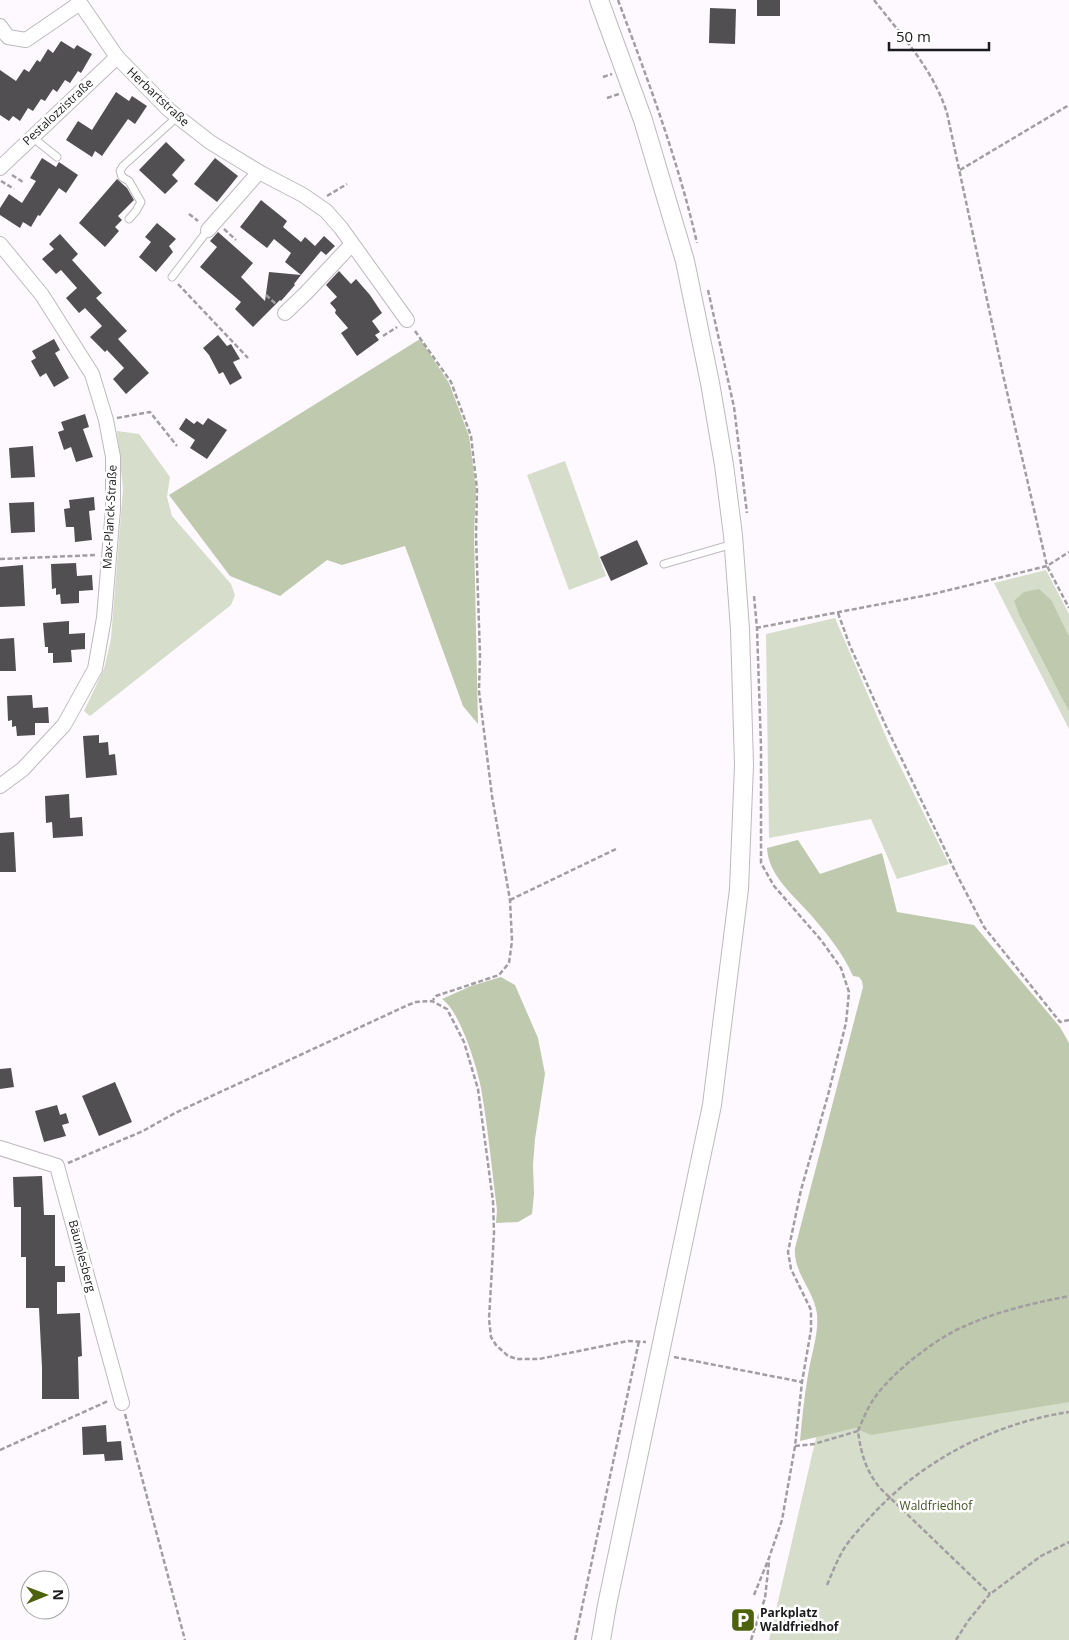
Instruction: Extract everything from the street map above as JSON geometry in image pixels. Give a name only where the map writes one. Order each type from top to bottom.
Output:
[{"type":"street","points":[[599,0],[643,120],[684,261],[710,383],[724,465],[734,544],[740,629],[744,765],[740,889],[712,1105],[601,1640]]},
{"type":"street","points":[[0,26],[8,37],[26,40],[79,1]]},
{"type":"street","name":"Herbartstraße","points":[[79,1],[117,57],[177,117],[210,142],[259,172],[303,195],[326,211],[407,320]]},
{"type":"street","name":"Pestalozzistraße","points":[[0,168],[117,57]]},
{"type":"street","points":[[208,230],[259,172]]},
{"type":"street","points":[[285,313],[352,244]]},
{"type":"street","name":"Max-Planck-Straße","points":[[0,786],[23,769],[64,725],[95,668],[104,618],[113,509],[113,457],[106,420],[92,374],[42,295],[2,251]]},
{"type":"street","points":[[0,1148],[57,1166]]},
{"type":"street","name":"Bäumlesberg","points":[[57,1166],[121,1399]]},
{"type":"lane","points":[[129,219],[141,202],[129,181],[122,177],[120,171],[123,166],[177,117]]},
{"type":"lane","points":[[32,138],[57,157]]},
{"type":"lane","points":[[172,277],[208,230]]},
{"type":"lane","points":[[664,564],[734,544]]},
{"type":"path","points":[[874,0],[919,57],[933,78],[948,113],[1004,379],[1047,566],[1069,608]]},
{"type":"path","points":[[960,170],[1069,105]]},
{"type":"path","points":[[0,180],[14,189]]},
{"type":"path","points":[[315,204],[347,184]]},
{"type":"path","points":[[172,277],[248,358]]},
{"type":"path","points":[[407,320],[451,382],[471,436],[477,489],[479,691],[492,796],[510,900],[512,941],[509,963],[499,974],[436,996],[432,1001]]},
{"type":"path","points":[[106,420],[150,412],[178,446]]},
{"type":"path","points":[[740,629],[757,628],[933,594],[1047,566],[1069,552]]},
{"type":"path","points":[[0,559],[109,555]]},
{"type":"path","points":[[838,613],[850,646],[889,733],[984,926],[1060,1022],[1069,1020]]},
{"type":"path","points":[[510,900],[616,849]]},
{"type":"path","points":[[57,1166],[79,1159],[143,1131],[175,1113],[408,1004],[432,1001],[448,1009],[464,1042],[478,1089],[493,1200],[494,1233],[489,1319],[491,1337],[496,1345],[508,1356],[517,1359],[539,1359],[628,1341],[648,1342],[661,1354],[802,1382]]},
{"type":"path","points":[[990,1594],[872,1478],[864,1463],[858,1431],[864,1416],[887,1383],[932,1345],[964,1326],[1033,1303],[1069,1296]]},
{"type":"path","points":[[575,1640],[639,1341]]},
{"type":"path","points":[[0,1450],[121,1399],[185,1640]]},
{"type":"path","points":[[827,1584],[847,1545],[856,1532],[890,1496],[934,1464],[988,1434],[1026,1421],[1069,1412]]},
{"type":"path","points":[[795,1446],[814,1444],[858,1431]]},
{"type":"path","points":[[956,1640],[968,1621],[990,1594],[1041,1556],[1069,1542]]},
{"type":"path","points":[[752,1640],[765,1598],[769,1558]]},
{"type":"green space","points":[[420,339],[449,383],[469,436],[476,489],[474,534],[478,724],[463,706],[405,546],[342,565],[327,560],[280,596],[230,576],[169,495]]},
{"type":"green space","points":[[117,431],[139,434],[170,477],[167,497],[172,516],[231,584],[235,595],[231,605],[90,716],[84,711],[104,669],[111,639],[123,489]]},
{"type":"green space","points":[[565,461],[606,576],[569,590],[527,475]]},
{"type":"green space","points":[[1046,570],[1069,614],[1069,636],[1052,601],[1014,601],[1019,615],[1069,712],[1069,729],[994,583]]},
{"type":"green space","points":[[1039,589],[1052,601],[1069,636],[1069,712],[1019,615],[1014,601],[1024,592]]},
{"type":"green space","points":[[835,618],[890,746],[949,864],[897,879],[871,819],[769,838],[766,634]]},
{"type":"green space","points":[[798,840],[820,874],[882,853],[897,912],[974,925],[1060,1027],[1069,1043],[1069,1402],[871,1435],[855,1428],[800,1441],[805,1391],[816,1337],[817,1314],[812,1297],[797,1265],[795,1248],[863,987],[862,981],[859,977],[853,976],[840,952],[829,937],[777,876],[768,858],[767,848]]},
{"type":"green space","points":[[501,977],[515,985],[538,1038],[545,1074],[535,1139],[532,1214],[518,1222],[496,1223],[497,1210],[486,1118],[479,1079],[472,1054],[461,1027],[449,1005],[442,999],[471,986]]},
{"type":"green space","name":"Waldfriedhof","points":[[1069,1260],[1069,1640],[769,1640],[839,1339]]},
{"type":"building","points":[[757,0],[780,0],[780,16],[757,16]]},
{"type":"building","points":[[710,8],[736,9],[735,44],[709,43]]},
{"type":"building","points":[[61,41],[74,49],[77,45],[92,54],[81,73],[78,71],[70,83],[65,80],[57,92],[53,89],[45,101],[41,99],[33,111],[28,108],[20,121],[13,116],[9,121],[0,115],[0,70],[16,81],[24,69],[29,72],[37,60],[40,62],[48,49],[53,53]]},
{"type":"building","points":[[116,92],[129,101],[132,96],[147,106],[135,124],[128,119],[102,156],[95,151],[92,157],[66,140],[78,121],[92,130]]},
{"type":"building","points":[[166,142],[185,160],[172,175],[178,181],[165,194],[139,170]]},
{"type":"building","points":[[42,158],[56,167],[59,162],[78,175],[66,193],[59,188],[31,227],[23,222],[20,228],[0,215],[0,208],[9,194],[22,203],[36,181],[30,178]]},
{"type":"building","points":[[215,158],[238,176],[217,202],[194,184]]},
{"type":"building","points":[[117,179],[127,188],[134,200],[118,216],[122,220],[115,227],[119,231],[105,247],[79,223]]},
{"type":"building","points":[[261,200],[287,221],[283,227],[301,242],[305,237],[315,246],[324,236],[335,246],[326,255],[321,251],[301,275],[285,262],[291,253],[274,239],[267,248],[240,227]]},
{"type":"building","points":[[157,223],[176,239],[169,246],[173,252],[156,272],[139,257],[151,242],[145,237]]},
{"type":"building","points":[[218,232],[253,263],[241,277],[265,301],[269,272],[301,275],[281,301],[253,327],[235,309],[241,302],[200,267],[217,247],[210,241]]},
{"type":"building","points":[[60,234],[78,254],[72,260],[102,293],[96,298],[127,331],[118,339],[149,373],[126,394],[113,379],[124,368],[107,350],[105,352],[90,337],[102,326],[85,308],[79,313],[66,298],[77,288],[61,270],[56,274],[42,259],[54,249],[49,244]]},
{"type":"building","points":[[339,271],[351,284],[356,279],[382,313],[372,321],[380,332],[375,335],[379,340],[357,356],[341,333],[348,328],[335,313],[336,310],[330,303],[337,297],[326,285]]},
{"type":"building","points":[[218,335],[227,346],[231,344],[240,359],[233,362],[242,378],[230,385],[223,372],[219,374],[203,348]]},
{"type":"building","points":[[54,339],[60,350],[55,353],[69,378],[54,387],[46,373],[40,377],[31,361],[36,358],[32,351]]},
{"type":"building","points":[[85,414],[89,427],[83,429],[93,457],[76,462],[71,447],[64,450],[58,432],[64,430],[61,422]]},
{"type":"building","points":[[186,418],[194,424],[197,421],[203,425],[208,418],[227,430],[207,459],[190,448],[195,440],[179,429]]},
{"type":"building","points":[[33,446],[35,477],[11,478],[9,448]]},
{"type":"building","points":[[94,497],[95,510],[89,511],[92,540],[75,542],[74,527],[66,527],[64,509],[70,508],[69,500]]},
{"type":"building","points":[[34,502],[35,532],[11,533],[9,503]]},
{"type":"building","points":[[637,540],[648,564],[611,581],[600,557]]},
{"type":"building","points":[[76,563],[77,576],[92,575],[93,590],[79,591],[79,603],[61,604],[60,594],[56,595],[56,588],[52,589],[51,564]]},
{"type":"building","points":[[23,565],[25,606],[0,607],[0,567]]},
{"type":"building","points":[[69,621],[69,634],[85,633],[85,649],[71,650],[72,662],[53,663],[53,653],[48,653],[48,647],[45,647],[43,623]]},
{"type":"building","points":[[14,638],[16,671],[0,671],[0,639]]},
{"type":"building","points":[[32,695],[33,708],[48,707],[49,723],[35,723],[35,735],[17,736],[16,726],[12,727],[12,720],[8,721],[7,696]]},
{"type":"building","points":[[99,735],[99,743],[108,742],[109,755],[115,754],[117,775],[86,778],[83,736]]},
{"type":"building","points":[[69,794],[70,818],[82,817],[83,836],[53,838],[52,822],[46,823],[45,796]]},
{"type":"building","points":[[14,832],[16,872],[0,872],[0,833]]},
{"type":"building","points":[[11,1068],[14,1087],[0,1089],[0,1069]]},
{"type":"building","points":[[115,1082],[132,1122],[99,1136],[82,1096]]},
{"type":"building","points":[[57,1105],[60,1115],[66,1113],[69,1123],[62,1125],[66,1136],[44,1142],[35,1111]]},
{"type":"building","points":[[42,1176],[44,1215],[55,1215],[55,1266],[65,1266],[65,1282],[57,1282],[57,1314],[80,1313],[82,1356],[78,1357],[79,1399],[42,1399],[39,1308],[26,1308],[26,1257],[21,1257],[21,1207],[14,1207],[13,1177]]},
{"type":"building","points":[[106,1425],[107,1442],[121,1441],[123,1460],[105,1461],[104,1454],[83,1455],[82,1427]]},
{"type":"place","name":"Parkplatz Waldfriedhof","points":[[743,1620]]}]
